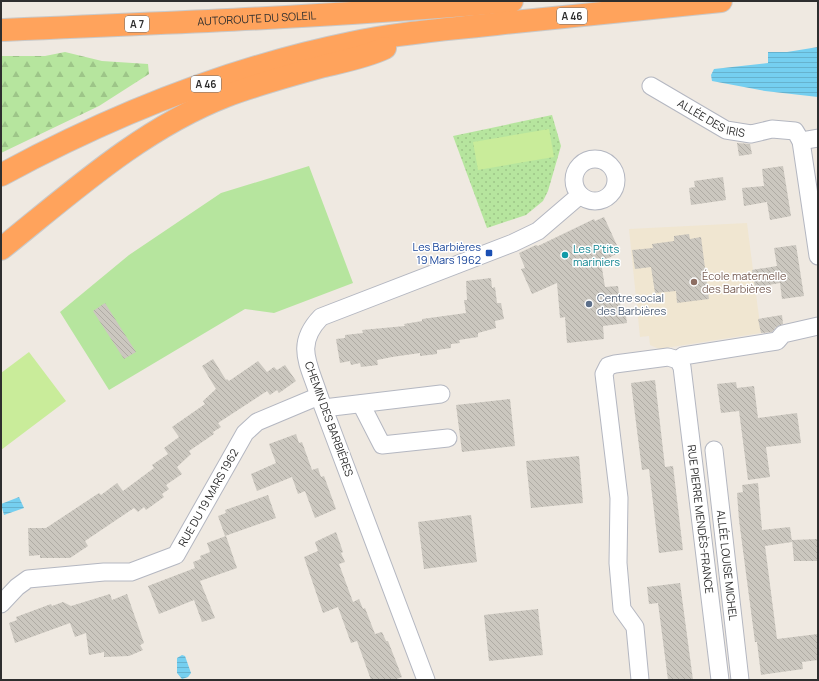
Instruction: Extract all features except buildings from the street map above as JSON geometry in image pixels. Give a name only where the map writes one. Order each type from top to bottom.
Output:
[{"type":"highway","name":"AUTOROUTE DU SOLEIL","points":[[1,30],[290,18],[400,11],[512,1]]},
{"type":"highway","name":"A 46","points":[[1,175],[119,118],[217,80],[312,51],[367,40],[423,32],[721,1]]},
{"type":"highway","points":[[1,249],[114,160],[189,113],[224,97],[270,80],[377,52],[423,32]]},
{"type":"street","name":"ALLÉE DES IRIS","points":[[651,86],[726,130],[751,134],[772,129],[795,131],[801,141]]},
{"type":"street","points":[[818,138],[801,141],[818,256]]},
{"type":"street","name":"CHEMIN DES BARBIÈRES","points":[[426,680],[322,402],[305,353],[306,340],[311,328],[321,317],[512,243],[538,230],[580,196]]},
{"type":"street","points":[[640,680],[634,627],[622,610],[619,579],[619,498],[604,374],[608,366],[668,357],[678,360],[683,356],[776,341],[783,334],[818,326]]},
{"type":"street","name":"RUE PIERRE MENDÈS-FRANCE","points":[[678,360],[682,367],[720,680]]},
{"type":"street","name":"RUE DU 19 MARS 1962","points":[[1,604],[17,587],[28,579],[104,572],[131,572],[176,555],[245,433],[257,422],[322,402],[361,404],[441,394]]},
{"type":"street","points":[[361,404],[382,445],[448,438]]},
{"type":"street","name":"ALLÉE LOUISE MICHEL","points":[[714,450],[740,680]]},
{"type":"shaded area","name":"École maternelle des Barbières","points":[[747,223],[761,333],[659,349],[650,345],[649,336],[640,337],[629,229]]},
{"type":"green space","points":[[65,52],[102,61],[148,64],[149,74],[99,106],[1,153],[1,56],[45,56]]},
{"type":"green space","points":[[552,115],[561,146],[548,191],[543,201],[526,215],[487,228],[453,136]]},
{"type":"green space","points":[[549,129],[554,157],[478,170],[473,142]]},
{"type":"green space","points":[[309,166],[353,283],[274,313],[245,309],[109,390],[60,312],[129,255],[221,193]]},
{"type":"green space","points":[[29,352],[66,401],[1,450],[1,373]]},
{"type":"water","points":[[818,47],[818,97],[765,91],[712,81],[711,75],[714,69],[768,63],[768,52],[787,52]]},
{"type":"water","points":[[19,497],[24,508],[4,515],[1,504]]},
{"type":"water","points":[[182,655],[185,656],[191,673],[188,677],[182,679],[177,673],[177,658]]},
{"type":"place","name":"Les Barbières 19 Mars 1962","points":[[489,253]]},
{"type":"place","name":"Les P'tits mariniers","points":[[565,255]]},
{"type":"place","name":"École maternelle des Barbières","points":[[694,282]]},
{"type":"place","name":"Centre social des Barbières","points":[[589,304]]}]
